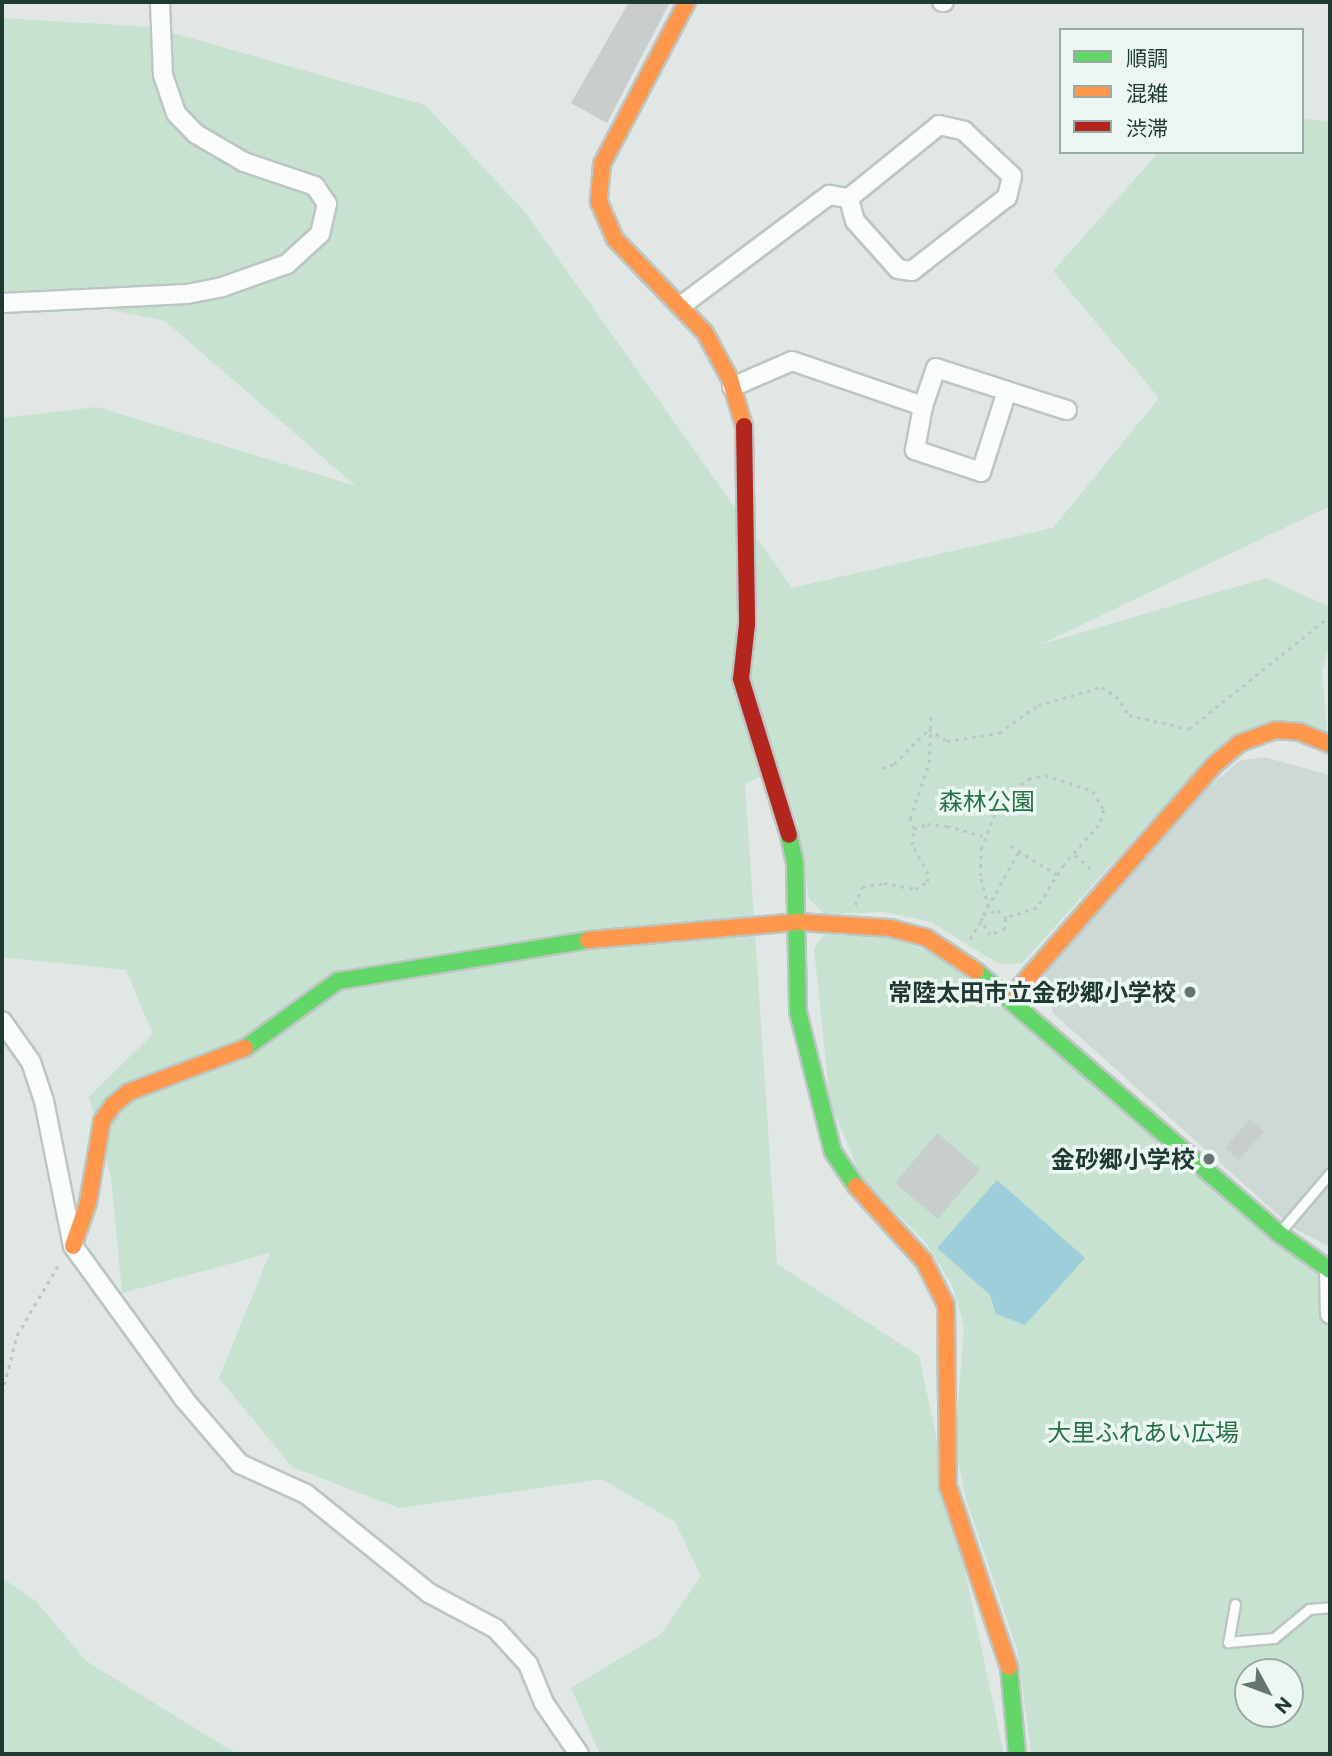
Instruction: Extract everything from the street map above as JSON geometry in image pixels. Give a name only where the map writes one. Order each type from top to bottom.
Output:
[{"type":"street","points":[[2,303],[115,299],[222,287],[287,264],[320,234],[327,204],[315,186],[244,162],[196,134],[176,113],[163,75],[160,2]]},
{"type":"street","points":[[687,2],[611,144],[598,184],[599,202],[615,239],[682,305],[705,333],[732,387],[744,422],[748,460],[747,624],[741,679],[754,733],[785,819],[795,863],[799,922],[798,1012],[833,1152],[853,1184],[924,1261],[946,1305],[948,1486],[1011,1671],[1017,1754]]},
{"type":"street","points":[[682,305],[829,195],[849,198],[939,125],[964,131],[1012,176],[1007,197],[912,271],[898,269],[855,221],[849,198]]},
{"type":"street","points":[[732,387],[792,361],[923,406]]},
{"type":"street","points":[[1007,391],[981,472],[915,450],[923,406],[936,368],[1067,410]]},
{"type":"street","points":[[1011,997],[1214,764],[1240,743],[1276,730],[1300,732],[1330,744]]},
{"type":"street","points":[[73,1246],[88,1203],[102,1121],[113,1105],[129,1092],[245,1048],[338,981],[589,940],[799,922],[855,925],[927,938],[1011,997],[1278,1233],[1330,1269],[1330,1314]]},
{"type":"street","points":[[2,1021],[31,1062],[44,1101],[73,1246],[222,1446],[240,1464],[330,1510],[429,1592],[496,1629],[528,1664],[544,1703],[579,1754]]},
{"type":"lane","points":[[1278,1233],[1330,1173]]},
{"type":"lane","points":[[1235,1604],[1228,1642],[1274,1638],[1309,1609],[1330,1608]]},
{"type":"path","points":[[929,729],[947,741],[999,733],[1038,705],[1102,687],[1116,696],[1129,715],[1189,729],[1325,620]]},
{"type":"path","points":[[855,925],[855,899],[862,887],[884,883],[915,889],[927,882],[928,874],[912,845],[914,829],[910,819],[929,763],[930,714]]},
{"type":"path","points":[[882,768],[894,764],[929,729]]},
{"type":"path","points":[[988,907],[980,876],[985,836],[1000,800],[1020,784],[1045,775],[1086,787],[1102,803],[1099,825],[1058,875],[1037,908],[1006,918]]},
{"type":"path","points":[[914,829],[927,824],[985,836]]},
{"type":"path","points":[[1011,846],[1058,875]]},
{"type":"path","points":[[1006,918],[1005,929],[996,935],[982,927],[983,915],[1019,851]]},
{"type":"path","points":[[1074,854],[1110,884]]},
{"type":"path","points":[[983,915],[993,909],[1006,918]]},
{"type":"path","points":[[2,1393],[17,1335],[46,1279],[73,1246]]},
{"type":"shaded area","name":"常陸太田市立金砂郷小学校","points":[[1264,757],[1330,775],[1330,1247],[1293,1228],[1053,1013],[1045,972],[1202,793],[1239,761]]},
{"type":"green space","name":"森林公園","points":[[2,18],[152,27],[425,105],[525,212],[792,588],[1053,528],[1159,398],[1053,271],[1157,154],[1304,154],[1304,119],[1330,121],[1330,506],[1039,645],[1266,578],[1330,607],[1330,641],[1322,672],[1327,733],[1213,752],[1022,963],[999,964],[931,922],[885,912],[824,914],[809,899],[798,824],[779,768],[745,784],[777,1264],[919,1356],[1004,1754],[600,1754],[571,1688],[661,1634],[701,1576],[675,1522],[602,1479],[399,1508],[292,1467],[219,1378],[270,1253],[122,1293],[111,1177],[89,1097],[153,1034],[126,970],[2,957],[2,418],[97,407],[356,486],[165,321],[41,295],[2,292]]},
{"type":"green space","name":"大里ふれあい広場","points":[[825,934],[883,935],[937,954],[1330,1283],[1330,1754],[1031,1754],[1018,1652],[966,1499],[955,1446],[964,1326],[953,1287],[927,1244],[862,1178],[830,1103],[814,948]]},
{"type":"green space","points":[[2,1578],[36,1601],[86,1661],[237,1754],[2,1754]]},
{"type":"water","points":[[997,1180],[1085,1258],[1025,1325],[996,1314],[990,1295],[937,1248]]},
{"type":"building","points":[[629,2],[670,2],[607,123],[571,103]]},
{"type":"building","points":[[1250,1119],[1264,1131],[1239,1160],[1225,1148]]},
{"type":"building","points":[[937,1133],[980,1169],[938,1219],[895,1183]]},
{"type":"traffic: fast","points":[[789,835],[795,863],[798,1012],[833,1152],[856,1186]]},
{"type":"traffic: fast","points":[[245,1048],[338,981],[588,940]]},
{"type":"traffic: fast","points":[[976,971],[1278,1233],[1330,1270]]},
{"type":"traffic: fast","points":[[1009,1667],[1017,1754]]},
{"type":"traffic: slow","points":[[687,2],[602,164],[599,202],[615,239],[705,333],[730,379],[744,426]]},
{"type":"traffic: slow","points":[[1011,997],[1215,764],[1240,743],[1276,730],[1300,732],[1330,744]]},
{"type":"traffic: slow","points":[[588,940],[799,922],[890,928],[927,938],[976,971]]},
{"type":"traffic: slow","points":[[73,1246],[88,1203],[102,1121],[113,1105],[129,1092],[245,1048]]},
{"type":"traffic: slow","points":[[856,1186],[924,1261],[946,1305],[948,1486],[1009,1667]]},
{"type":"traffic: jam","points":[[744,426],[747,624],[741,679],[789,835]]},
{"type":"place","name":"常陸太田市立金砂郷小学校","points":[[1190,992]]},
{"type":"place","name":"金砂郷小学校","points":[[1209,1159]]}]
